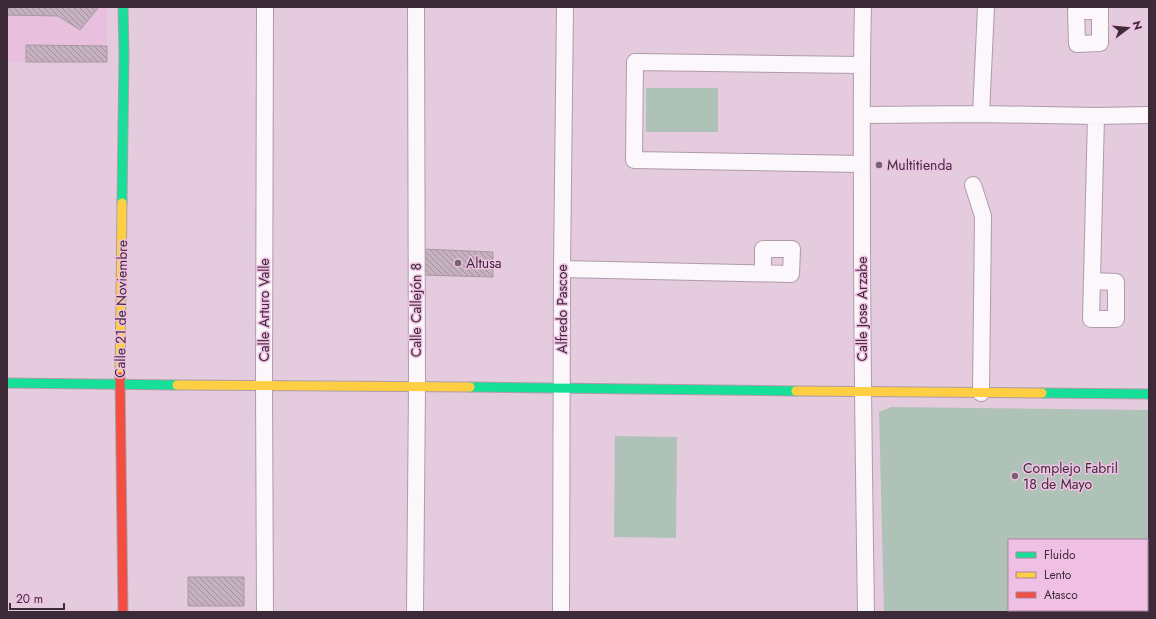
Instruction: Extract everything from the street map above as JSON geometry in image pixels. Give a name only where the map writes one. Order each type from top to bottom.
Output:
[{"type":"street","name":"Calle 21 de Noviembre","points":[[123,7],[124,54],[120,384],[123,612]]},
{"type":"street","name":"Calle Arturo Valle","points":[[265,7],[265,612]]},
{"type":"street","name":"Calle Callejón 8","points":[[415,612],[417,387],[416,7]]},
{"type":"street","name":"Alfredo Pascoe","points":[[561,612],[562,269],[565,7]]},
{"type":"street","name":"Calle Jose Arzabe","points":[[863,7],[861,66],[866,612]]},
{"type":"street","points":[[982,114],[986,7]]},
{"type":"street","points":[[861,66],[634,62],[634,160],[862,164]]},
{"type":"street","points":[[862,115],[1149,115]]},
{"type":"street","points":[[1092,282],[1096,116]]},
{"type":"street","points":[[973,185],[983,216],[981,393]]},
{"type":"street","points":[[562,269],[763,273]]},
{"type":"street","points":[[7,383],[1149,394]]},
{"type":"shaded area","points":[[7,7],[107,7],[107,62],[7,62]]},
{"type":"green space","points":[[646,88],[718,88],[718,132],[646,132]]},
{"type":"green space","name":"Complejo Fabril 18 de Mayo","points":[[891,407],[1149,410],[1149,612],[884,612],[879,412]]},
{"type":"green space","points":[[615,436],[677,437],[676,538],[614,537]]},
{"type":"building","points":[[7,7],[99,7],[80,30],[58,16],[7,15]]},
{"type":"building","points":[[26,45],[107,46],[107,62],[26,62]]},
{"type":"building","name":"Altusa","points":[[422,249],[493,252],[493,277],[421,275]]},
{"type":"building","points":[[188,577],[244,577],[244,606],[188,606]]},
{"type":"traffic: fast","points":[[122,203],[124,54],[123,7]]},
{"type":"traffic: fast","points":[[7,383],[177,385]]},
{"type":"traffic: fast","points":[[470,387],[796,391]]},
{"type":"traffic: fast","points":[[1042,393],[1149,394]]},
{"type":"traffic: slow","points":[[120,377],[122,203]]},
{"type":"traffic: slow","points":[[177,385],[470,387]]},
{"type":"traffic: slow","points":[[796,391],[1042,393]]},
{"type":"traffic: jam","points":[[120,377],[123,612]]},
{"type":"place","name":"Multitienda","points":[[879,165]]},
{"type":"place","name":"Altusa","points":[[458,263]]},
{"type":"place","name":"Complejo Fabril 18 de Mayo","points":[[1015,476]]}]
